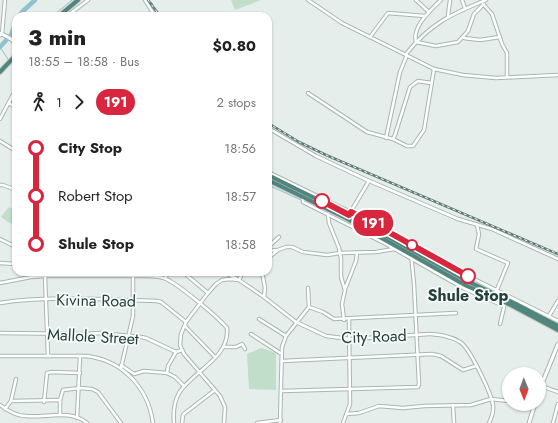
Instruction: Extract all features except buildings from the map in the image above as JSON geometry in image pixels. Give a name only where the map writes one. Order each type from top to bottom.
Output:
[{"type":"highway","points":[[64,12],[78,0]]},
{"type":"highway","points":[[0,72],[12,60]]},
{"type":"highway","points":[[272,177],[350,214],[412,255],[469,282],[496,292],[558,330]]},
{"type":"highway","points":[[272,182],[346,218],[467,286],[504,304],[558,326]]},
{"type":"street","points":[[5,0],[2,34],[12,40]]},
{"type":"street","points":[[71,12],[88,0]]},
{"type":"street","points":[[145,0],[152,12]]},
{"type":"street","points":[[308,0],[342,23],[434,69],[463,75],[507,77],[558,75]]},
{"type":"street","points":[[416,0],[429,12]]},
{"type":"street","points":[[416,42],[416,34],[425,16],[441,0]]},
{"type":"street","points":[[448,16],[450,0]]},
{"type":"street","points":[[462,0],[466,8]]},
{"type":"street","points":[[416,42],[438,46],[455,44],[464,38],[474,14],[486,0]]},
{"type":"street","points":[[386,138],[400,72],[406,54],[416,42],[448,16],[466,8],[483,3]]},
{"type":"street","points":[[483,3],[492,14],[502,44],[507,53],[507,77]]},
{"type":"street","points":[[370,37],[388,12],[425,16]]},
{"type":"street","points":[[464,38],[480,40],[500,37]]},
{"type":"street","points":[[308,93],[367,132],[393,139],[410,146],[416,143],[424,130],[434,69]]},
{"type":"street","points":[[393,139],[410,87],[418,81],[431,83]]},
{"type":"street","points":[[0,119],[12,97]]},
{"type":"street","points":[[272,130],[316,156],[369,181],[458,219],[492,229],[558,259]]},
{"type":"street","points":[[0,141],[12,148]]},
{"type":"street","points":[[272,174],[496,292],[558,320]]},
{"type":"street","points":[[350,214],[369,181]]},
{"type":"street","points":[[0,185],[3,184],[12,188]]},
{"type":"street","points":[[282,391],[350,390],[418,386],[418,355],[412,255],[394,249],[302,201],[303,198]]},
{"type":"street","points":[[328,214],[329,223],[339,248],[341,277],[345,290]]},
{"type":"street","points":[[477,225],[479,234],[476,249],[508,263],[496,292]]},
{"type":"street","points":[[272,243],[279,237]]},
{"type":"street","points":[[0,239],[12,245]]},
{"type":"street","points":[[272,251],[286,247],[303,252],[320,254],[376,252],[394,249]]},
{"type":"street","points":[[272,255],[278,250]]},
{"type":"street","points":[[344,320],[342,304],[345,290],[356,261],[357,253]]},
{"type":"street","points":[[0,263],[12,264]]},
{"type":"street","points":[[0,283],[45,276],[48,356]]},
{"type":"street","points":[[121,366],[133,316],[134,301],[130,276]]},
{"type":"street","points":[[149,276],[165,278],[200,303],[227,328],[224,347],[184,386],[176,400],[174,423]]},
{"type":"street","points":[[188,276],[208,292]]},
{"type":"street","name":"City Road","points":[[233,276],[264,297],[296,322],[326,336],[350,339],[441,335],[460,342],[471,355],[491,399],[492,415],[489,423]]},
{"type":"street","points":[[224,423],[225,407],[215,390],[182,350],[180,345],[181,334],[186,322],[208,292],[216,284],[222,280],[230,278],[239,280],[241,276]]},
{"type":"street","points":[[263,276],[265,288],[264,297]]},
{"type":"street","points":[[258,423],[280,422],[282,362],[280,353],[286,336],[309,307],[308,288]]},
{"type":"street","name":"Kivina Road","points":[[0,303],[25,299],[161,302],[186,322]]},
{"type":"street","points":[[549,316],[558,301]]},
{"type":"street","points":[[500,324],[504,304]]},
{"type":"street","points":[[309,307],[323,312],[331,319],[344,320],[456,313]]},
{"type":"street","points":[[259,319],[286,336]]},
{"type":"street","points":[[343,423],[350,404],[349,320]]},
{"type":"street","points":[[185,326],[215,357]]},
{"type":"street","name":"Mallole Street","points":[[0,332],[100,333],[146,338],[176,352]]},
{"type":"street","points":[[251,334],[280,353]]},
{"type":"street","points":[[224,347],[236,347],[242,344],[245,349]]},
{"type":"street","points":[[546,374],[558,344]]},
{"type":"street","points":[[167,373],[168,366],[176,352],[182,350]]},
{"type":"street","points":[[282,362],[438,354],[463,370],[476,366]]},
{"type":"street","points":[[0,356],[96,357],[121,366],[134,374],[144,371],[167,373],[175,377],[184,386]]},
{"type":"street","points":[[77,418],[80,388],[80,356]]},
{"type":"street","points":[[121,366],[146,396],[151,409],[153,423]]},
{"type":"street","points":[[44,402],[45,377],[47,374],[52,372],[80,373]]},
{"type":"street","points":[[5,409],[11,401],[16,379]]},
{"type":"street","points":[[60,415],[60,400],[63,390],[80,388],[92,389],[98,392],[121,423]]},
{"type":"street","points":[[546,388],[558,392]]},
{"type":"street","points":[[182,423],[183,415],[185,413],[215,390]]},
{"type":"street","points":[[347,414],[379,406],[403,408],[471,405],[491,399],[502,400]]},
{"type":"street","points":[[11,401],[44,402],[60,400]]},
{"type":"street","points":[[553,423],[558,404]]},
{"type":"street","points":[[0,405],[17,415],[60,415],[77,418],[87,423]]},
{"type":"street","points":[[453,405],[454,423]]},
{"type":"street","points":[[529,423],[532,411]]},
{"type":"green space","points":[[231,0],[261,0],[235,10]]},
{"type":"green space","points":[[9,207],[12,209],[11,224],[1,217]]},
{"type":"green space","points":[[261,348],[276,353],[276,390],[249,389],[247,354]]},
{"type":"waterway","points":[[22,12],[35,0]]},
{"type":"waterway","points":[[57,12],[72,0]]},
{"type":"waterway","points":[[149,0],[153,4]]},
{"type":"waterway","points":[[0,47],[12,32]]},
{"type":"waterway","points":[[0,47],[8,59]]},
{"type":"waterway","points":[[272,187],[301,200]]},
{"type":"waterway","points":[[304,201],[327,212]]},
{"type":"railway","points":[[148,0],[157,12]]},
{"type":"railway","points":[[272,125],[299,142],[326,155],[558,254]]},
{"type":"bus line","name":"191","points":[[322,201],[349,215],[351,212],[365,219],[468,276]]},
{"type":"place","name":"Shule Stop","points":[[468,276]]}]
